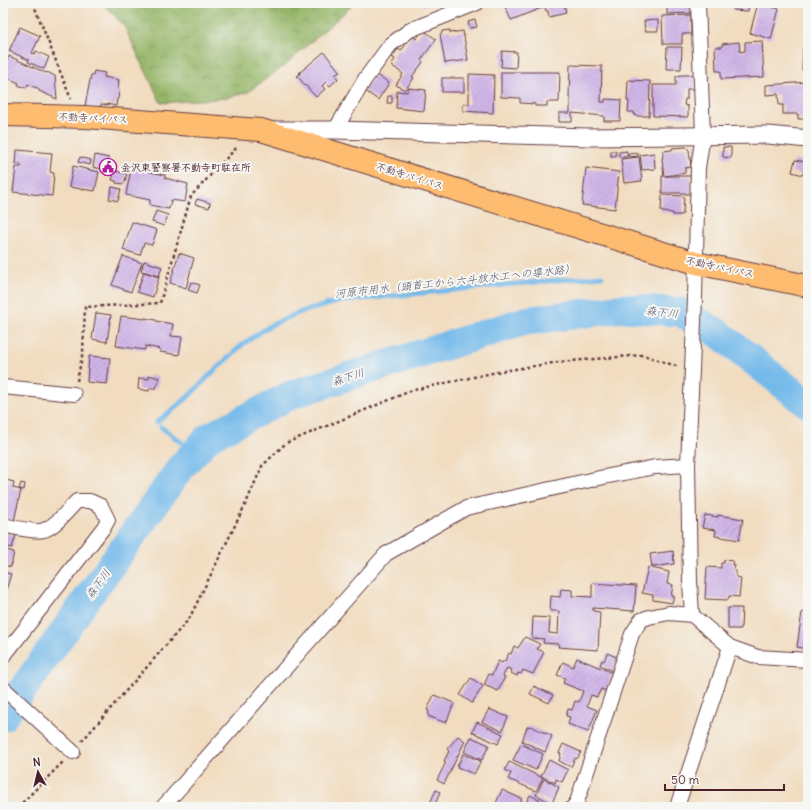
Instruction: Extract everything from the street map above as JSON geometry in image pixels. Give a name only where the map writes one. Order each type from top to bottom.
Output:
[{"type":"highway","name":"不動寺バイパス","points":[[3,115],[85,117],[261,130],[696,263],[808,286]]},
{"type":"street","points":[[334,130],[365,79],[390,45],[410,30],[477,3]]},
{"type":"street","points":[[692,615],[688,465],[695,298],[698,168],[704,135],[698,3]]},
{"type":"street","points":[[261,130],[334,130],[589,137],[768,135],[808,139]]},
{"type":"street","points":[[3,388],[74,394]]},
{"type":"street","points":[[163,807],[386,554],[466,508],[655,467],[688,465]]},
{"type":"street","points":[[3,525],[22,529],[43,530],[58,522],[77,501],[90,501],[101,506],[108,520],[3,657]]},
{"type":"street","points":[[572,807],[577,802],[632,634],[641,620],[669,613],[692,615],[730,647],[758,657],[808,660]]},
{"type":"street","points":[[676,807],[730,647]]},
{"type":"street","points":[[3,688],[69,748]]},
{"type":"path","points":[[33,3],[74,107],[85,117]]},
{"type":"path","points":[[74,394],[83,352],[85,307],[160,303],[190,196],[241,143],[261,130]]},
{"type":"path","points":[[18,807],[69,748],[189,619],[247,501],[262,466],[286,443],[413,390],[497,372],[559,362],[643,355],[692,371]]},
{"type":"green space","points":[[103,3],[355,3],[284,66],[248,92],[226,98],[161,103],[124,26]]},
{"type":"building","points":[[422,3],[433,3],[434,4],[423,6]]},
{"type":"building","points":[[437,3],[453,3],[453,4],[438,6]]},
{"type":"building","points":[[503,3],[542,3],[544,7],[511,20]]},
{"type":"building","points":[[544,3],[564,3],[566,13],[549,17]]},
{"type":"building","points":[[667,3],[691,3],[692,13],[667,14]]},
{"type":"building","points":[[733,3],[749,3],[748,11],[733,10]]},
{"type":"building","points":[[758,3],[779,9],[771,39],[750,33]]},
{"type":"building","points":[[691,15],[691,34],[682,34],[682,44],[663,44],[662,16]]},
{"type":"building","points":[[475,20],[477,27],[470,28],[468,22]]},
{"type":"building","points":[[658,20],[658,31],[645,31],[644,21]]},
{"type":"building","points":[[20,27],[40,36],[32,53],[35,54],[36,51],[49,57],[44,69],[9,51]]},
{"type":"building","points":[[423,30],[436,39],[421,60],[423,62],[405,90],[396,85],[403,74],[391,65],[395,59],[392,57],[398,49],[401,51],[412,36],[416,39]]},
{"type":"building","points":[[450,30],[450,33],[463,31],[468,60],[445,63],[440,34],[442,31]]},
{"type":"building","points":[[762,41],[764,77],[721,79],[721,71],[716,71],[715,47],[722,47],[722,44],[739,42],[740,52],[745,51],[745,42]]},
{"type":"building","points":[[667,47],[682,47],[681,69],[666,69]]},
{"type":"building","points":[[803,49],[808,49],[808,70],[802,70]]},
{"type":"building","points":[[502,51],[517,52],[516,68],[501,67]]},
{"type":"building","points":[[324,52],[340,72],[335,75],[338,79],[330,86],[326,82],[322,86],[325,89],[316,97],[297,76]]},
{"type":"building","points":[[9,56],[55,76],[57,99],[39,91],[36,87],[28,84],[26,88],[3,76],[3,69]]},
{"type":"building","points":[[570,65],[602,66],[601,102],[605,102],[605,99],[621,100],[620,121],[604,121],[604,116],[572,113],[572,122],[559,122],[559,113],[570,113]]},
{"type":"building","points":[[94,71],[105,73],[104,77],[119,80],[116,106],[101,104],[100,109],[85,106],[91,75],[93,75]]},
{"type":"building","points":[[501,72],[560,72],[559,102],[547,102],[547,106],[535,106],[535,104],[520,103],[520,98],[501,97]]},
{"type":"building","points":[[376,74],[389,83],[378,100],[364,90]]},
{"type":"building","points":[[469,74],[494,75],[493,113],[463,111],[463,104],[469,104]]},
{"type":"building","points":[[695,75],[695,89],[687,89],[687,99],[685,99],[684,105],[688,106],[688,117],[653,116],[653,85],[676,85],[676,76]]},
{"type":"building","points":[[442,78],[464,78],[464,92],[442,92]]},
{"type":"building","points":[[628,80],[650,81],[649,116],[635,116],[634,112],[628,112]]},
{"type":"building","points":[[808,82],[808,119],[798,119],[798,114],[783,114],[783,105],[779,105],[778,94],[766,95],[766,85]]},
{"type":"building","points":[[408,88],[426,90],[424,111],[396,108],[397,91],[407,92]]},
{"type":"building","points":[[388,96],[392,96],[392,103],[387,103]]},
{"type":"building","points":[[686,147],[689,150],[691,167],[685,168],[685,173],[665,176],[691,176],[691,194],[662,193],[662,176],[664,176],[662,160],[663,151],[672,150],[672,148]]},
{"type":"building","points":[[723,147],[731,147],[731,158],[723,157]]},
{"type":"building","points":[[17,150],[52,153],[50,172],[54,173],[52,196],[13,192],[16,167],[21,167],[21,164],[16,164]]},
{"type":"building","points":[[611,151],[616,151],[616,156],[611,156]]},
{"type":"building","points":[[627,151],[627,157],[619,157],[619,152]]},
{"type":"building","points":[[638,153],[638,156],[629,157],[628,154]]},
{"type":"building","points":[[654,153],[655,169],[642,170],[640,155]]},
{"type":"building","points":[[95,155],[109,158],[106,170],[93,167]]},
{"type":"building","points":[[80,157],[91,160],[90,165],[78,162]]},
{"type":"building","points":[[639,157],[642,181],[624,183],[621,159]]},
{"type":"building","points":[[795,160],[806,162],[803,175],[792,172]]},
{"type":"building","points":[[73,166],[99,172],[95,191],[69,187]]},
{"type":"building","points":[[131,168],[165,175],[165,178],[188,184],[185,202],[171,200],[169,209],[150,205],[150,200],[126,195]]},
{"type":"building","points":[[586,168],[619,172],[615,209],[582,205]]},
{"type":"building","points":[[115,171],[127,174],[124,184],[116,183],[116,181],[112,180]]},
{"type":"building","points":[[112,187],[121,189],[118,201],[109,199]]},
{"type":"building","points":[[662,195],[684,196],[682,215],[673,215],[673,213],[661,211]]},
{"type":"building","points":[[197,199],[210,203],[209,208],[195,204]]},
{"type":"building","points":[[156,211],[168,215],[164,226],[152,222]]},
{"type":"building","points":[[132,222],[157,230],[152,245],[144,243],[140,255],[123,250]]},
{"type":"building","points":[[179,253],[194,258],[186,288],[170,283]]},
{"type":"building","points":[[123,256],[142,263],[131,292],[112,285]]},
{"type":"building","points":[[144,261],[162,267],[159,276],[141,271]]},
{"type":"building","points":[[144,272],[159,277],[153,297],[137,292]]},
{"type":"building","points":[[191,282],[200,285],[197,293],[188,290]]},
{"type":"building","points":[[96,313],[111,315],[107,342],[92,339]]},
{"type":"building","points":[[121,316],[145,318],[173,324],[171,336],[182,337],[179,355],[160,352],[160,349],[145,346],[145,350],[116,346]]},
{"type":"building","points":[[3,343],[5,343],[5,357],[3,357]]},
{"type":"building","points":[[89,356],[110,358],[107,384],[87,382]]},
{"type":"building","points":[[149,375],[159,378],[156,388],[150,388],[149,391],[138,389],[139,378],[149,379]]},
{"type":"building","points":[[3,478],[14,482],[13,488],[21,490],[14,521],[3,518]]},
{"type":"building","points":[[21,483],[25,484],[24,490],[19,489]]},
{"type":"building","points":[[705,515],[718,517],[718,515],[743,519],[739,540],[715,536],[716,530],[702,528]]},
{"type":"building","points":[[3,532],[16,535],[12,548],[3,546]]},
{"type":"building","points":[[3,549],[14,552],[11,567],[3,565]]},
{"type":"building","points":[[673,551],[674,564],[652,567],[650,554]]},
{"type":"building","points":[[724,560],[733,561],[732,565],[735,565],[734,571],[736,571],[736,577],[741,578],[739,597],[729,596],[728,600],[705,599],[707,567],[721,568],[721,563],[724,563]]},
{"type":"building","points":[[648,567],[669,572],[667,584],[673,585],[671,596],[674,596],[672,603],[653,600],[653,595],[642,593]]},
{"type":"building","points":[[3,572],[11,574],[6,590],[3,589]]},
{"type":"building","points":[[592,583],[636,586],[634,611],[593,608],[593,611],[600,612],[598,650],[558,647],[559,644],[543,643],[544,639],[532,638],[533,617],[550,618],[549,633],[558,634],[559,611],[550,611],[551,596],[560,597],[561,589],[572,590],[572,596],[592,597]]},
{"type":"building","points":[[728,608],[742,608],[741,629],[728,629]]},
{"type":"building","points":[[802,612],[808,613],[808,649],[797,647]]},
{"type":"building","points":[[525,637],[540,644],[537,649],[544,652],[533,674],[523,670],[521,674],[518,673],[517,676],[511,673],[512,670],[507,668],[503,676],[505,677],[498,691],[484,685],[489,674],[492,675],[498,661],[502,663],[504,660],[505,661],[509,653],[511,654],[514,646],[518,648]]},
{"type":"building","points":[[607,653],[619,658],[613,671],[600,665],[602,660],[604,661]]},
{"type":"building","points":[[577,658],[613,673],[606,691],[601,689],[597,697],[591,695],[587,706],[597,710],[588,732],[568,724],[570,717],[566,716],[568,709],[572,710],[575,701],[579,702],[583,691],[563,683],[565,678],[557,675],[563,662],[573,667]]},
{"type":"building","points":[[471,678],[483,686],[472,703],[460,695]]},
{"type":"building","points":[[534,686],[553,695],[549,703],[530,694]]},
{"type":"building","points":[[434,695],[454,703],[446,723],[428,716],[429,711],[427,710]]},
{"type":"building","points":[[489,709],[508,717],[502,731],[482,722]]},
{"type":"building","points":[[477,722],[503,734],[498,744],[472,732]]},
{"type":"building","points":[[530,726],[552,736],[545,752],[522,741],[527,727]]},
{"type":"building","points":[[458,736],[465,741],[444,784],[437,780],[446,762],[444,761],[449,751],[447,749]]},
{"type":"building","points":[[471,737],[489,745],[482,760],[464,752]]},
{"type":"building","points":[[521,744],[543,754],[536,770],[513,760]]},
{"type":"building","points":[[563,744],[581,752],[577,759],[575,758],[571,767],[559,761],[561,754],[559,753]]},
{"type":"building","points":[[463,754],[481,761],[474,774],[457,767]]},
{"type":"building","points":[[549,760],[568,770],[562,782],[556,779],[555,783],[541,776]]},
{"type":"building","points":[[509,762],[543,778],[536,791],[508,779],[511,773],[505,770]]},
{"type":"building","points":[[544,779],[559,787],[552,803],[536,795]]},
{"type":"building","points":[[436,790],[440,792],[435,805],[430,803]]},
{"type":"building","points":[[502,790],[522,799],[518,807],[506,807],[496,803]]},
{"type":"building","points":[[530,795],[548,804],[547,807],[524,807]]},
{"type":"waterway","name":"河原市用水（頭首工から六斗放水工への導水路）","points":[[157,422],[186,399],[243,344],[271,325],[301,312],[341,301],[602,276]]},
{"type":"waterway","name":"森下川","points":[[3,717],[181,467],[209,437],[293,394],[525,321],[624,308],[680,312],[718,333],[808,404]]},
{"type":"waterway","points":[[161,427],[181,442]]},
{"type":"place","name":"金沢東警察署不動寺町駐在所","points":[[108,167]]}]
